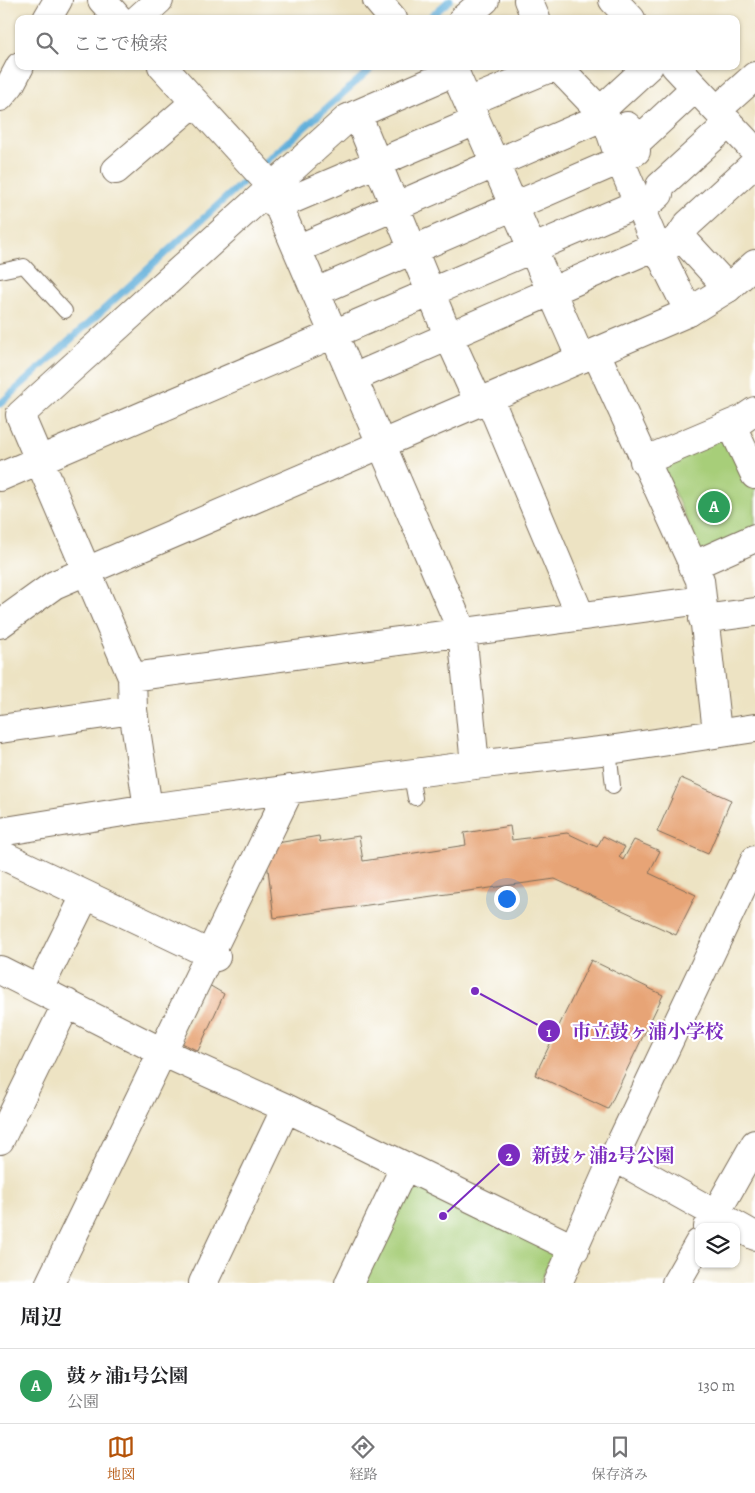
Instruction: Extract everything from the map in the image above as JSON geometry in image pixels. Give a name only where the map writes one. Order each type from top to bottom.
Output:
[{"type":"street","points":[[49,15],[58,0]]},
{"type":"street","points":[[102,0],[115,15]]},
{"type":"street","points":[[142,15],[159,0]]},
{"type":"street","points":[[377,0],[390,15]]},
{"type":"street","points":[[468,15],[485,0]]},
{"type":"street","points":[[528,0],[534,15]]},
{"type":"street","points":[[613,0],[627,15]]},
{"type":"street","points":[[166,70],[246,158],[271,192],[297,249],[462,631],[475,765]]},
{"type":"street","points":[[148,808],[133,710],[132,677],[20,414],[271,192],[348,118],[451,70]]},
{"type":"street","points":[[453,70],[551,292],[588,356],[644,461],[700,580],[717,732]]},
{"type":"street","points":[[271,192],[376,164],[549,70]]},
{"type":"street","points":[[560,70],[604,111],[633,146],[650,198],[671,240],[689,312]]},
{"type":"street","points":[[297,249],[495,163],[604,111],[645,70]]},
{"type":"street","points":[[679,70],[755,151]]},
{"type":"street","points":[[0,477],[650,198],[723,117],[755,76]]},
{"type":"street","points":[[316,292],[514,206],[633,146],[695,88]]},
{"type":"street","points":[[116,170],[195,102]]},
{"type":"street","points":[[357,114],[376,164],[432,292],[448,335],[484,401],[580,615]]},
{"type":"street","points":[[353,378],[448,335],[671,240],[755,163]]},
{"type":"street","points":[[650,198],[671,240],[728,288]]},
{"type":"street","points":[[0,624],[54,585],[689,312],[728,288],[755,264]]},
{"type":"street","points":[[644,461],[731,424],[755,411]]},
{"type":"street","points":[[731,424],[755,474]]},
{"type":"street","points":[[692,566],[755,538]]},
{"type":"street","points":[[132,677],[580,615],[702,610],[755,612]]},
{"type":"street","points":[[0,729],[133,710]]},
{"type":"street","points":[[0,832],[148,808],[475,765],[608,750],[717,732],[755,728]]},
{"type":"street","points":[[50,1283],[162,1052],[213,956],[290,789]]},
{"type":"street","points":[[0,854],[213,956]]},
{"type":"street","points":[[558,1283],[575,1249],[614,1157],[755,860]]},
{"type":"street","points":[[39,989],[85,896]]},
{"type":"street","points":[[0,970],[162,1052],[286,1108],[575,1249]]},
{"type":"street","points":[[0,1140],[66,1003]]},
{"type":"street","points":[[203,1283],[286,1108]]},
{"type":"street","points":[[712,1220],[755,1144]]},
{"type":"street","points":[[614,1157],[712,1220],[755,1236]]},
{"type":"street","points":[[349,1283],[405,1166]]},
{"type":"street","points":[[676,1283],[695,1250]]},
{"type":"lane","points":[[0,271],[24,266],[65,311]]},
{"type":"lane","points":[[608,750],[613,786]]},
{"type":"green space","points":[[722,433],[755,487],[755,528],[701,552],[660,461]]},
{"type":"green space","points":[[422,1181],[556,1246],[540,1283],[360,1283],[406,1186]]},
{"type":"building","points":[[681,778],[731,800],[708,854],[657,832]]},
{"type":"building","points":[[510,826],[512,840],[567,833],[597,847],[603,836],[625,847],[619,857],[623,860],[634,840],[660,851],[649,873],[696,895],[676,935],[555,879],[274,918],[265,845],[319,836],[320,842],[359,836],[363,861],[466,845],[464,833]]},
{"type":"building","points":[[591,960],[663,995],[608,1109],[535,1075]]},
{"type":"building","points":[[209,985],[224,994],[198,1051],[182,1043]]},
{"type":"waterway","points":[[433,15],[450,0]]},
{"type":"waterway","points":[[261,166],[369,70]]},
{"type":"waterway","points":[[0,404],[253,173]]},
{"type":"place","name":"鼓ヶ浦1号公園","points":[[714,507]]},
{"type":"place","name":"市立鼓ヶ浦小学校","points":[[475,991]]},
{"type":"place","name":"新鼓ヶ浦2号公園","points":[[443,1216]]}]
